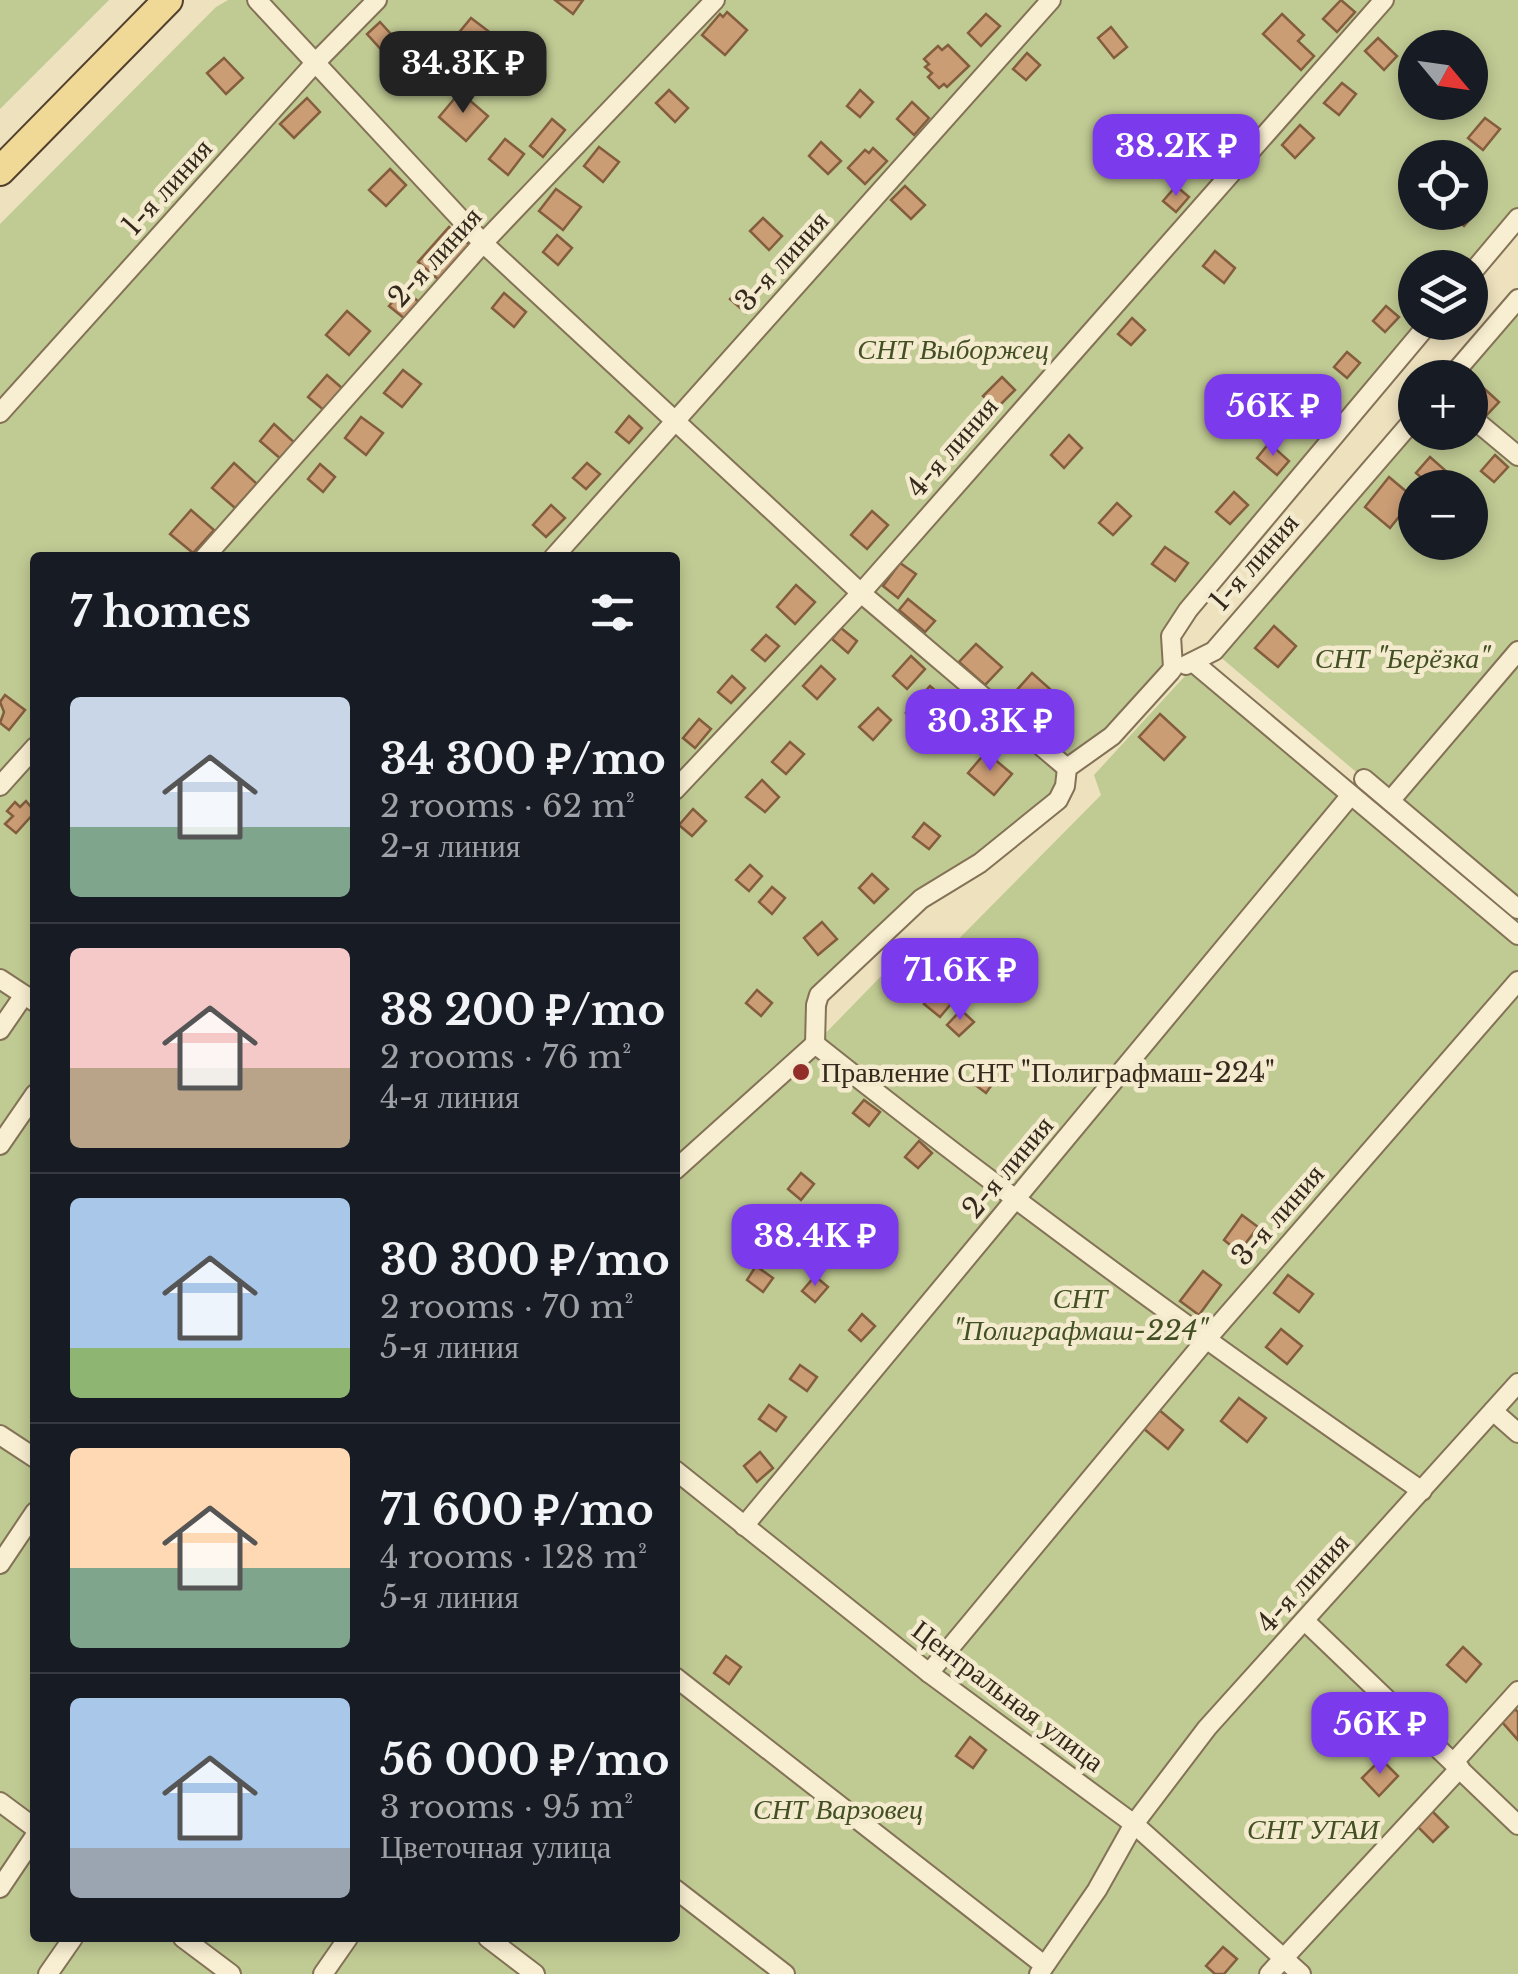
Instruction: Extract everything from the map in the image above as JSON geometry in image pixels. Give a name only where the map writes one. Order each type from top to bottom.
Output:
[{"type":"main road","points":[[0,171],[168,0]]},
{"type":"street","points":[[256,0],[483,244],[861,592],[1067,768]]},
{"type":"street","name":"1-я линия","points":[[0,413],[315,63],[377,0]]},
{"type":"street","name":"2-я линия","points":[[209,552],[483,244],[715,0]]},
{"type":"street","name":"3-я линия","points":[[558,552],[1051,0]]},
{"type":"street","name":"4-я линия","points":[[680,785],[861,592],[1384,0]]},
{"type":"street","points":[[1488,254],[1518,218]]},
{"type":"street","points":[[1465,360],[1518,299]]},
{"type":"street","points":[[1173,668],[1171,636],[1188,610],[1415,340]]},
{"type":"street","points":[[1488,431],[1518,456]]},
{"type":"street","name":"1-я линия","points":[[1193,662],[1214,652],[1398,438]]},
{"type":"street","points":[[1390,801],[1518,651]]},
{"type":"street","points":[[680,1166],[815,1044],[820,994],[921,900],[993,853],[1058,800],[1067,768],[1112,736],[1173,668],[1193,662],[1518,935]]},
{"type":"street","points":[[0,786],[30,753]]},
{"type":"street","points":[[1364,779],[1518,909]]},
{"type":"street","name":"2-я линия","points":[[744,1526],[1351,795]]},
{"type":"street","points":[[0,979],[29,999],[0,1030]]},
{"type":"street","name":"3-я линия","points":[[929,1673],[1205,1341],[1518,981]]},
{"type":"street","points":[[815,1044],[1205,1341],[1422,1490]]},
{"type":"street","points":[[0,1145],[30,1101]]},
{"type":"street","name":"4-я линия","points":[[1042,1970],[1098,1890],[1134,1824],[1207,1728],[1518,1383]]},
{"type":"street","points":[[1493,1411],[1518,1433]]},
{"type":"street","points":[[0,1434],[30,1455]]},
{"type":"street","name":"Центральная улица","points":[[680,1474],[929,1673],[1134,1824],[1301,1974]]},
{"type":"street","points":[[0,1564],[30,1519]]},
{"type":"street","points":[[1306,1622],[1518,1825]]},
{"type":"street","points":[[680,1680],[1042,1970]]},
{"type":"street","points":[[1269,1974],[1457,1765],[1518,1691]]},
{"type":"street","points":[[0,1802],[30,1824]]},
{"type":"street","points":[[0,1888],[30,1843]]},
{"type":"street","points":[[680,1894],[785,1974]]},
{"type":"street","points":[[48,1974],[69,1942]]},
{"type":"street","points":[[187,1942],[231,1974]]},
{"type":"street","points":[[323,1974],[345,1942]]},
{"type":"street","points":[[493,1942],[535,1974]]},
{"type":"green space","points":[[0,0],[109,0],[0,109]]},
{"type":"green space","points":[[228,0],[1518,0],[1518,218],[1487,250],[1398,250],[1398,340],[1416,340],[1171,635],[1172,661],[1076,761],[1061,793],[926,901],[820,995],[815,1044],[891,966],[921,977],[1101,795],[1094,775],[1196,664],[1518,937],[1518,1974],[0,1974],[0,224],[216,7]]},
{"type":"green space","name":"СНТ \"Берёзка\"","points":[[1518,299],[1518,909],[1218,655],[1398,438],[1398,450],[1488,450],[1488,360],[1465,360],[1482,340],[1488,340],[1488,333]]},
{"type":"building","points":[[555,0],[583,0],[573,14]]},
{"type":"building","points":[[1341,0],[1355,12],[1337,32],[1323,19]]},
{"type":"building","points":[[727,12],[747,30],[725,55],[702,35],[720,14],[723,17]]},
{"type":"building","points":[[986,14],[1000,26],[981,46],[968,33]]},
{"type":"building","points":[[1282,14],[1304,35],[1298,41],[1314,56],[1301,70],[1263,34]]},
{"type":"building","points":[[471,18],[496,37],[478,61],[452,41]]},
{"type":"building","points":[[380,22],[399,43],[386,55],[367,34]]},
{"type":"building","points":[[1111,27],[1127,47],[1114,58],[1098,38]]},
{"type":"building","points":[[1378,38],[1397,56],[1384,70],[1365,51]]},
{"type":"building","points":[[948,45],[969,66],[947,87],[944,84],[939,88],[928,77],[932,73],[925,67],[929,64],[924,59],[938,46],[942,50]]},
{"type":"building","points":[[1027,53],[1040,65],[1026,80],[1013,69]]},
{"type":"building","points":[[224,58],[243,78],[226,94],[207,73]]},
{"type":"building","points":[[1342,83],[1356,94],[1339,115],[1324,103]]},
{"type":"building","points":[[669,90],[688,108],[675,122],[656,103]]},
{"type":"building","points":[[860,90],[873,102],[860,117],[847,106]]},
{"type":"building","points":[[460,92],[488,116],[466,141],[439,117]]},
{"type":"building","points":[[307,98],[320,112],[294,138],[280,124]]},
{"type":"building","points":[[912,102],[929,118],[914,135],[897,119]]},
{"type":"building","points":[[552,119],[565,130],[543,157],[530,146]]},
{"type":"building","points":[[1483,120],[1500,129],[1488,144],[1488,140],[1468,138]]},
{"type":"building","points":[[1300,125],[1314,138],[1295,158],[1282,145]]},
{"type":"building","points":[[1216,132],[1228,144],[1214,159],[1201,147]]},
{"type":"building","points":[[505,139],[524,154],[508,175],[489,159]]},
{"type":"building","points":[[821,142],[841,161],[828,174],[809,156]]},
{"type":"building","points":[[599,147],[619,162],[603,182],[584,166]]},
{"type":"building","points":[[873,148],[887,161],[865,184],[848,168],[865,150],[869,153]]},
{"type":"building","points":[[390,169],[406,185],[386,206],[369,190]]},
{"type":"building","points":[[905,186],[925,205],[911,219],[891,200]]},
{"type":"building","points":[[1176,186],[1189,197],[1176,212],[1163,201]]},
{"type":"building","points":[[556,189],[581,207],[563,230],[539,211]]},
{"type":"building","points":[[763,218],[782,236],[769,250],[750,231]]},
{"type":"building","points":[[449,227],[470,245],[439,280],[418,262]]},
{"type":"building","points":[[557,235],[572,248],[558,265],[543,252]]},
{"type":"building","points":[[1215,251],[1235,268],[1224,283],[1203,266]]},
{"type":"building","points":[[740,287],[756,300],[746,313],[730,299]]},
{"type":"building","points":[[403,289],[419,302],[405,319],[389,306]]},
{"type":"building","points":[[504,293],[526,312],[514,327],[492,308]]},
{"type":"building","points":[[1386,306],[1398,316],[1385,332],[1373,321]]},
{"type":"building","points":[[347,311],[370,331],[349,355],[326,335]]},
{"type":"building","points":[[1132,318],[1145,330],[1131,345],[1118,334]]},
{"type":"building","points":[[1347,352],[1360,363],[1347,378],[1334,367]]},
{"type":"building","points":[[403,370],[421,384],[402,407],[384,393]]},
{"type":"building","points":[[327,375],[343,389],[325,411],[308,397]]},
{"type":"building","points":[[1002,377],[1015,390],[996,409],[983,396]]},
{"type":"building","points":[[1267,390],[1280,403],[1262,422],[1249,410]]},
{"type":"building","points":[[1488,392],[1499,402],[1488,414]]},
{"type":"building","points":[[1311,397],[1324,409],[1311,424],[1298,413]]},
{"type":"building","points":[[629,416],[642,428],[629,443],[616,432]]},
{"type":"building","points":[[361,417],[383,433],[366,455],[345,438]]},
{"type":"building","points":[[274,424],[296,444],[282,460],[260,441]]},
{"type":"building","points":[[1069,435],[1082,448],[1064,468],[1051,455]]},
{"type":"building","points":[[1269,443],[1289,461],[1277,475],[1257,458]]},
{"type":"building","points":[[1495,455],[1508,467],[1494,482],[1488,477],[1488,470],[1482,470]]},
{"type":"building","points":[[1430,457],[1445,470],[1419,470]]},
{"type":"building","points":[[234,463],[257,484],[235,508],[212,488]]},
{"type":"building","points":[[587,463],[600,474],[586,489],[573,478]]},
{"type":"building","points":[[320,464],[335,477],[323,492],[308,479]]},
{"type":"building","points":[[1389,477],[1398,485],[1398,518],[1390,528],[1365,507]]},
{"type":"building","points":[[1234,492],[1248,505],[1230,524],[1216,512]]},
{"type":"building","points":[[1117,503],[1131,516],[1113,535],[1099,523]]},
{"type":"building","points":[[551,505],[565,518],[546,537],[533,525]]},
{"type":"building","points":[[191,510],[214,530],[194,552],[170,534]]},
{"type":"building","points":[[872,511],[888,525],[867,549],[851,535]]},
{"type":"building","points":[[1165,547],[1188,563],[1175,581],[1152,564]]},
{"type":"building","points":[[900,563],[916,574],[898,598],[883,586]]},
{"type":"building","points":[[796,585],[815,602],[795,624],[777,607]]},
{"type":"building","points":[[908,599],[935,621],[925,632],[899,610]]},
{"type":"building","points":[[1274,626],[1296,646],[1278,667],[1255,648]]},
{"type":"building","points":[[841,628],[857,641],[848,653],[832,639]]},
{"type":"building","points":[[766,635],[779,646],[765,661],[752,650]]},
{"type":"building","points":[[976,644],[1002,667],[985,685],[959,662]]},
{"type":"building","points":[[911,656],[925,669],[907,689],[893,676]]},
{"type":"building","points":[[821,666],[835,679],[817,699],[803,686]]},
{"type":"building","points":[[1032,673],[1050,689],[1025,716],[1008,700]]},
{"type":"building","points":[[732,676],[745,688],[731,703],[718,692]]},
{"type":"building","points":[[930,686],[952,705],[928,733],[906,713]]},
{"type":"building","points":[[5,695],[25,710],[9,730],[0,723],[4,712],[0,702]]},
{"type":"building","points":[[878,708],[891,720],[873,740],[859,727]]},
{"type":"building","points":[[1160,714],[1185,737],[1164,760],[1139,737]]},
{"type":"building","points":[[699,719],[711,729],[695,748],[683,738]]},
{"type":"building","points":[[790,742],[804,754],[786,774],[772,762]]},
{"type":"building","points":[[986,752],[1012,774],[994,795],[968,773]]},
{"type":"building","points":[[762,780],[779,797],[765,812],[746,797]]},
{"type":"building","points":[[26,801],[30,818],[16,833],[5,824],[13,816],[7,811],[15,802],[20,807]]},
{"type":"building","points":[[693,809],[706,821],[692,836],[680,824]]},
{"type":"building","points":[[924,823],[940,836],[929,849],[913,837]]},
{"type":"building","points":[[750,865],[762,876],[749,891],[736,880]]},
{"type":"building","points":[[872,874],[888,889],[874,903],[859,888]]},
{"type":"building","points":[[772,887],[785,898],[772,914],[759,902]]},
{"type":"building","points":[[822,922],[837,939],[818,955],[804,938]]},
{"type":"building","points":[[757,990],[772,1003],[761,1016],[746,1003]]},
{"type":"building","points":[[935,991],[951,1004],[940,1017],[924,1004]]},
{"type":"building","points":[[961,1010],[974,1022],[959,1036],[947,1025]]},
{"type":"building","points":[[980,1067],[996,1079],[986,1093],[970,1081]]},
{"type":"building","points":[[864,1100],[880,1112],[869,1126],[853,1113]]},
{"type":"building","points":[[919,1141],[932,1153],[918,1168],[905,1157]]},
{"type":"building","points":[[801,1173],[814,1184],[801,1200],[788,1189]]},
{"type":"building","points":[[1242,1215],[1258,1227],[1239,1252],[1224,1240]]},
{"type":"building","points":[[850,1221],[866,1233],[856,1247],[840,1234]]},
{"type":"building","points":[[755,1222],[771,1233],[761,1247],[745,1235]]},
{"type":"building","points":[[756,1266],[773,1278],[763,1292],[747,1280]]},
{"type":"building","points":[[1203,1271],[1221,1285],[1199,1315],[1180,1301]]},
{"type":"building","points":[[1288,1275],[1313,1294],[1299,1312],[1274,1293]]},
{"type":"building","points":[[815,1276],[828,1287],[815,1302],[802,1291]]},
{"type":"building","points":[[862,1314],[875,1326],[861,1341],[849,1330]]},
{"type":"building","points":[[1281,1329],[1302,1346],[1287,1364],[1266,1347]]},
{"type":"building","points":[[800,1365],[817,1377],[807,1391],[790,1379]]},
{"type":"building","points":[[1239,1398],[1266,1418],[1247,1442],[1221,1421]]},
{"type":"building","points":[[769,1405],[786,1417],[776,1431],[759,1419]]},
{"type":"building","points":[[1158,1409],[1183,1430],[1168,1449],[1143,1428]]},
{"type":"building","points":[[760,1452],[773,1468],[757,1482],[744,1466]]},
{"type":"building","points":[[1463,1647],[1481,1664],[1466,1682],[1447,1665]]},
{"type":"building","points":[[726,1656],[741,1667],[729,1684],[714,1673]]},
{"type":"building","points":[[1515,1709],[1518,1712],[1518,1740],[1502,1722]]},
{"type":"building","points":[[970,1737],[986,1750],[973,1768],[956,1756]]},
{"type":"building","points":[[1381,1759],[1398,1776],[1379,1796],[1362,1778]]},
{"type":"building","points":[[1430,1809],[1448,1827],[1433,1842],[1415,1824]]},
{"type":"building","points":[[1223,1947],[1237,1959],[1224,1974],[1215,1974],[1206,1966]]},
{"type":"place","name":"Правление СНТ \"Полиграфмаш-224\"","points":[[801,1072]]},
{"type":"park label","name":"СНТ Выборжец","points":[[953,349]]},
{"type":"park label","name":"СНТ \"Полиграфмаш-224\"","points":[[1080,1314]]},
{"type":"park label","name":"СНТ Варзовец","points":[[838,1809]]},
{"type":"park label","name":"СНТ УГАИ","points":[[1313,1829]]}]
